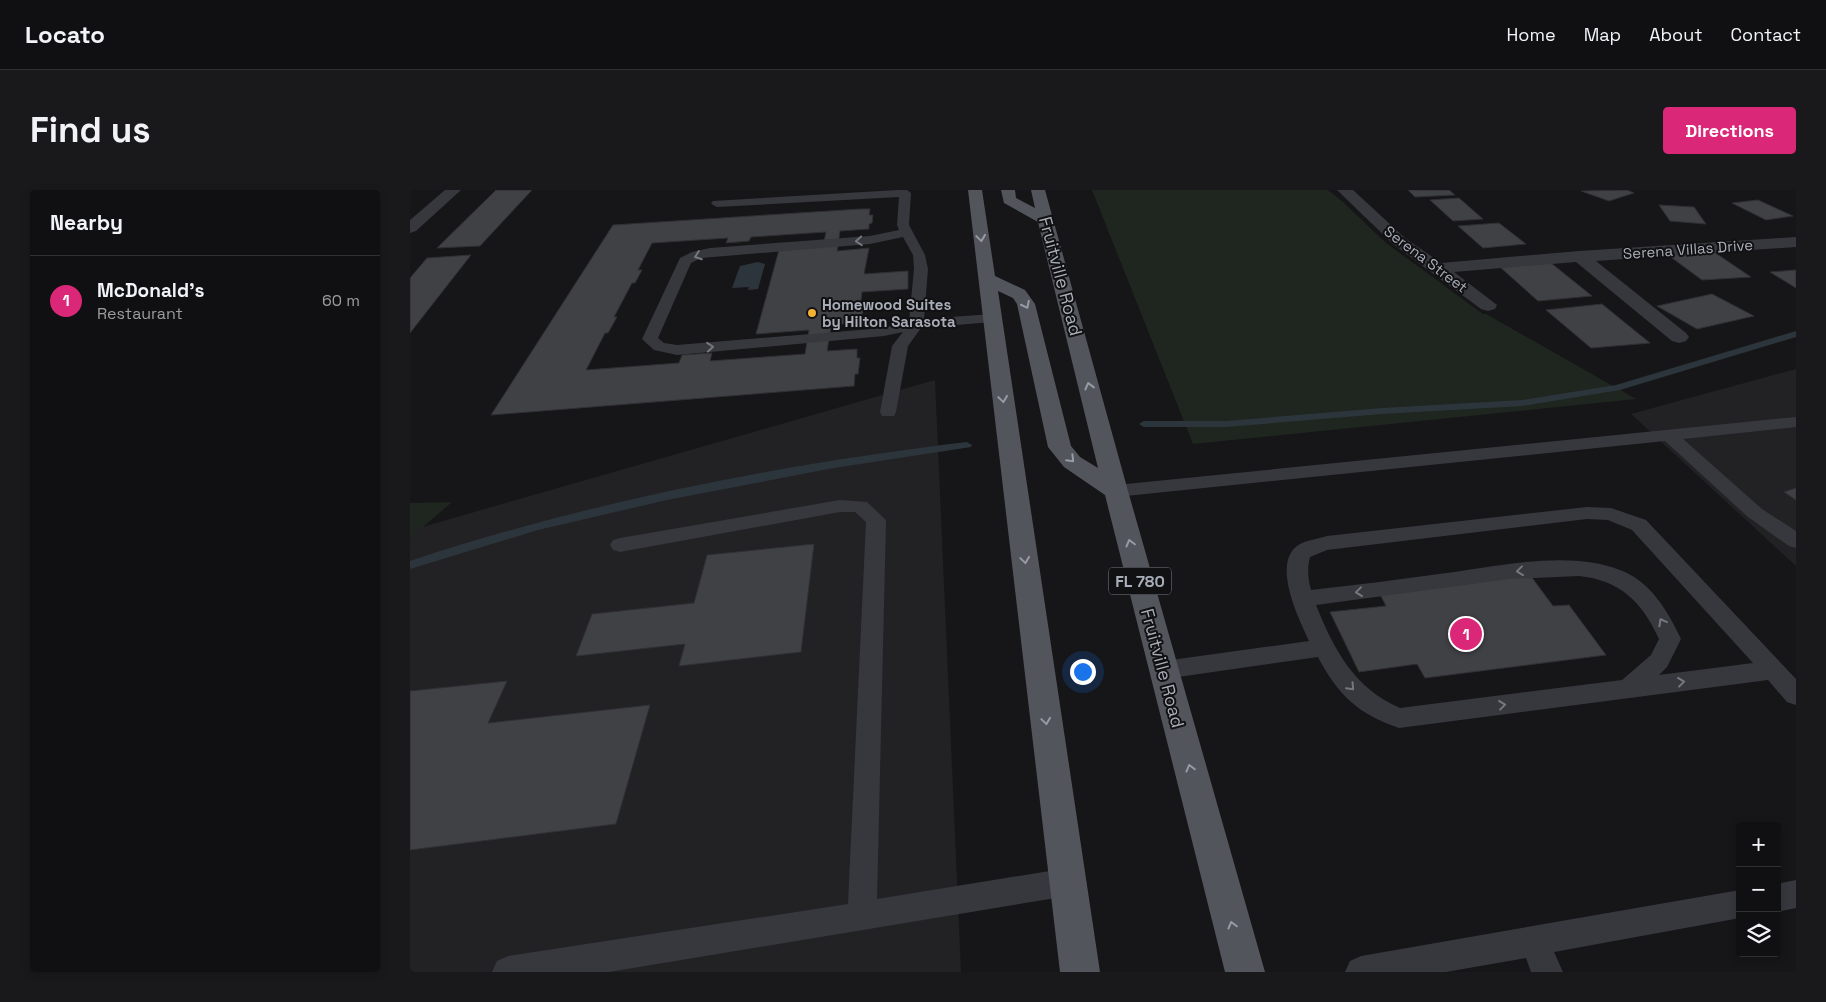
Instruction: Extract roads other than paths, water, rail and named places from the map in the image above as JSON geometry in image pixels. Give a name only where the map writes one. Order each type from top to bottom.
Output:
[{"type":"main road","points":[[974,190],[1080,972]]},
{"type":"main road","points":[[1008,190],[1009,200],[1047,220]]},
{"type":"main road","name":"Fruitville Road","points":[[1038,190],[1116,491],[1245,972]]},
{"type":"main road","points":[[987,279],[1019,294],[1026,304],[1060,447],[1072,462],[1116,491]]},
{"type":"street","points":[[410,228],[454,190]]},
{"type":"street","name":"Serena Street","points":[[1344,190],[1399,241],[1488,305]]},
{"type":"street","name":"Serena Villas Drive","points":[[1437,269],[1579,256],[1796,242]]},
{"type":"street","name":"Serena Villas Drive","points":[[1579,256],[1680,337]]},
{"type":"lane","points":[[717,203],[905,193],[904,225],[918,255],[921,269],[916,324],[900,346],[888,412]]},
{"type":"lane","points":[[907,232],[870,240],[710,252],[697,255],[686,262],[650,340],[659,347],[677,350],[884,332],[916,324],[992,318]]},
{"type":"lane","points":[[1116,491],[1796,422]]},
{"type":"lane","points":[[1670,436],[1756,514],[1796,541]]},
{"type":"lane","points":[[620,545],[840,506],[860,506],[876,520],[862,916]]},
{"type":"lane","points":[[1774,670],[1399,718],[1370,706],[1348,686],[1322,648],[1304,600],[1296,571],[1300,556],[1308,548],[1327,543],[1598,512],[1611,514],[1639,525],[1774,670],[1796,695]]},
{"type":"lane","points":[[1304,600],[1530,570],[1583,569],[1612,575],[1640,593],[1662,619],[1670,638],[1659,661],[1629,688]]},
{"type":"lane","points":[[1164,670],[1322,648]]},
{"type":"lane","points":[[508,972],[1068,882]]},
{"type":"lane","points":[[1781,897],[1796,894]]},
{"type":"lane","points":[[1361,972],[1736,905]]},
{"type":"lane","points":[[1534,941],[1547,972]]},
{"type":"waterway","points":[[1144,424],[1226,424],[1382,411],[1522,403],[1617,388],[1796,334]]},
{"type":"waterway","points":[[410,565],[537,526],[667,496],[834,465],[967,445]]},
{"type":"place","name":"Homewood Suites by Hilton Sarasota","points":[[812,313]]},
{"type":"place","name":"McDonald's","points":[[1466,634]]}]
